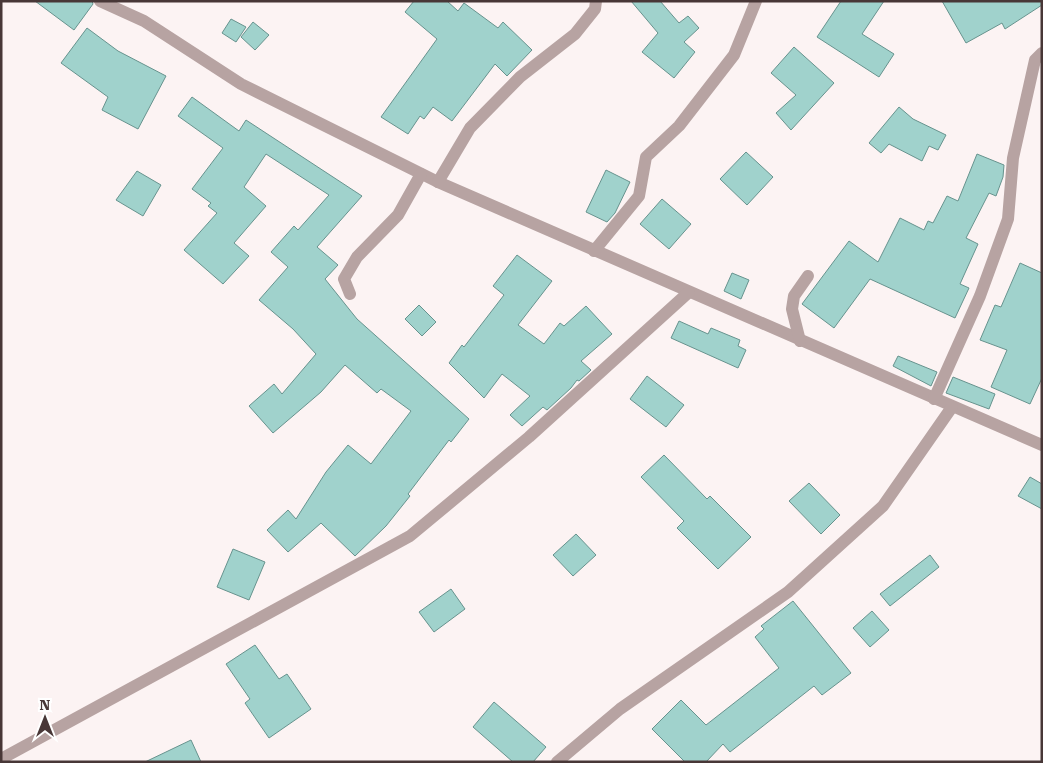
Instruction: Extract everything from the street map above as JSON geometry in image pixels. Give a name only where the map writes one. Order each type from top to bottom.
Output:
[{"type":"street","points":[[100,1],[144,21],[240,84],[421,174],[1042,445]]},
{"type":"street","points":[[438,182],[470,128],[520,77],[575,34],[595,9],[596,1]]},
{"type":"street","points":[[594,251],[639,196],[646,157],[679,126],[734,55],[756,1]]},
{"type":"street","points":[[934,399],[980,296],[1008,219],[1013,158],[1035,60],[1042,53]]},
{"type":"street","points":[[350,294],[344,279],[358,257],[398,215],[421,174]]},
{"type":"street","points":[[800,341],[792,309],[794,296],[808,276]]},
{"type":"street","points":[[1,759],[410,536],[529,437],[689,292]]},
{"type":"street","points":[[558,762],[620,709],[788,592],[882,506],[952,407]]},
{"type":"building","points":[[35,1],[92,1],[93,4],[74,30]]},
{"type":"building","points":[[414,1],[447,1],[458,11],[464,3],[498,28],[503,22],[532,50],[507,76],[495,64],[452,121],[433,107],[424,119],[420,116],[408,134],[381,117],[437,39],[405,12]]},
{"type":"building","points":[[631,1],[660,1],[679,23],[688,16],[699,28],[684,42],[695,52],[674,78],[642,52],[658,33]]},
{"type":"building","points":[[841,1],[884,1],[862,34],[894,54],[879,77],[817,37]]},
{"type":"building","points":[[942,1],[1042,1],[1042,5],[1005,29],[1002,23],[966,43]]},
{"type":"building","points":[[231,19],[246,27],[236,42],[222,33]]},
{"type":"building","points":[[253,22],[269,35],[255,50],[241,37]]},
{"type":"building","points":[[87,28],[118,51],[166,76],[138,129],[102,110],[108,97],[61,63]]},
{"type":"building","points":[[794,47],[834,83],[791,130],[776,113],[796,95],[771,73]]},
{"type":"building","points":[[192,97],[239,131],[246,120],[362,196],[317,247],[338,265],[325,279],[357,319],[469,419],[451,442],[449,440],[408,494],[410,496],[386,526],[355,556],[321,523],[288,552],[267,530],[288,510],[296,519],[326,472],[348,445],[371,464],[411,411],[381,389],[377,393],[345,365],[321,392],[273,433],[249,406],[274,384],[282,394],[316,354],[293,329],[259,300],[288,267],[271,252],[294,226],[298,230],[329,195],[266,154],[244,187],[266,206],[234,243],[249,256],[223,284],[184,250],[217,213],[208,206],[211,203],[192,189],[223,148],[178,116]]},
{"type":"building","points":[[899,107],[913,119],[946,135],[938,150],[929,146],[922,161],[889,144],[881,153],[869,143]]},
{"type":"building","points":[[746,152],[773,177],[747,205],[720,179]]},
{"type":"building","points":[[977,154],[1004,165],[1003,177],[996,196],[989,193],[966,238],[978,244],[960,284],[969,288],[955,318],[870,279],[834,328],[802,304],[849,241],[878,262],[900,218],[924,230],[928,221],[933,223],[947,196],[958,201]]},
{"type":"building","points":[[606,170],[630,182],[615,213],[607,222],[586,212]]},
{"type":"building","points":[[137,171],[161,185],[143,216],[116,200]]},
{"type":"building","points":[[662,199],[691,224],[669,249],[640,224]]},
{"type":"building","points":[[517,255],[552,281],[518,325],[544,344],[560,323],[564,326],[586,306],[612,334],[581,361],[591,370],[579,381],[577,380],[547,410],[543,407],[522,426],[510,415],[530,396],[502,374],[484,398],[449,363],[462,345],[464,347],[504,295],[493,286]]},
{"type":"building","points":[[1020,263],[1042,273],[1042,378],[1030,404],[991,387],[1007,350],[980,340],[995,305],[1001,307]]},
{"type":"building","points":[[732,273],[749,280],[741,299],[724,291]]},
{"type":"building","points":[[419,305],[436,322],[422,336],[405,319]]},
{"type":"building","points":[[679,321],[708,334],[711,328],[740,340],[738,346],[746,350],[738,368],[671,338]]},
{"type":"building","points":[[898,356],[937,372],[931,386],[893,366]]},
{"type":"building","points":[[647,376],[684,405],[666,427],[630,399]]},
{"type":"building","points":[[953,377],[995,394],[989,409],[946,393]]},
{"type":"building","points":[[664,455],[707,499],[710,496],[751,537],[718,569],[677,528],[684,521],[641,477]]},
{"type":"building","points":[[1030,477],[1042,484],[1042,509],[1018,496]]},
{"type":"building","points":[[809,483],[840,515],[821,534],[789,501]]},
{"type":"building","points":[[576,534],[596,555],[573,576],[553,555]]},
{"type":"building","points":[[233,549],[265,562],[249,600],[217,587]]},
{"type":"building","points":[[930,555],[939,567],[890,606],[880,594]]},
{"type":"building","points":[[451,589],[465,609],[434,632],[419,612]]},
{"type":"building","points":[[793,601],[851,673],[822,695],[814,686],[730,752],[723,744],[706,762],[685,762],[652,729],[681,700],[706,725],[779,668],[755,637],[764,629],[761,626]]},
{"type":"building","points":[[872,611],[889,630],[870,647],[853,628]]},
{"type":"building","points":[[255,645],[279,679],[287,674],[311,709],[269,738],[245,703],[250,699],[226,664]]},
{"type":"building","points":[[494,702],[546,747],[533,762],[513,762],[473,727]]},
{"type":"building","points":[[191,740],[201,762],[145,762]]}]
